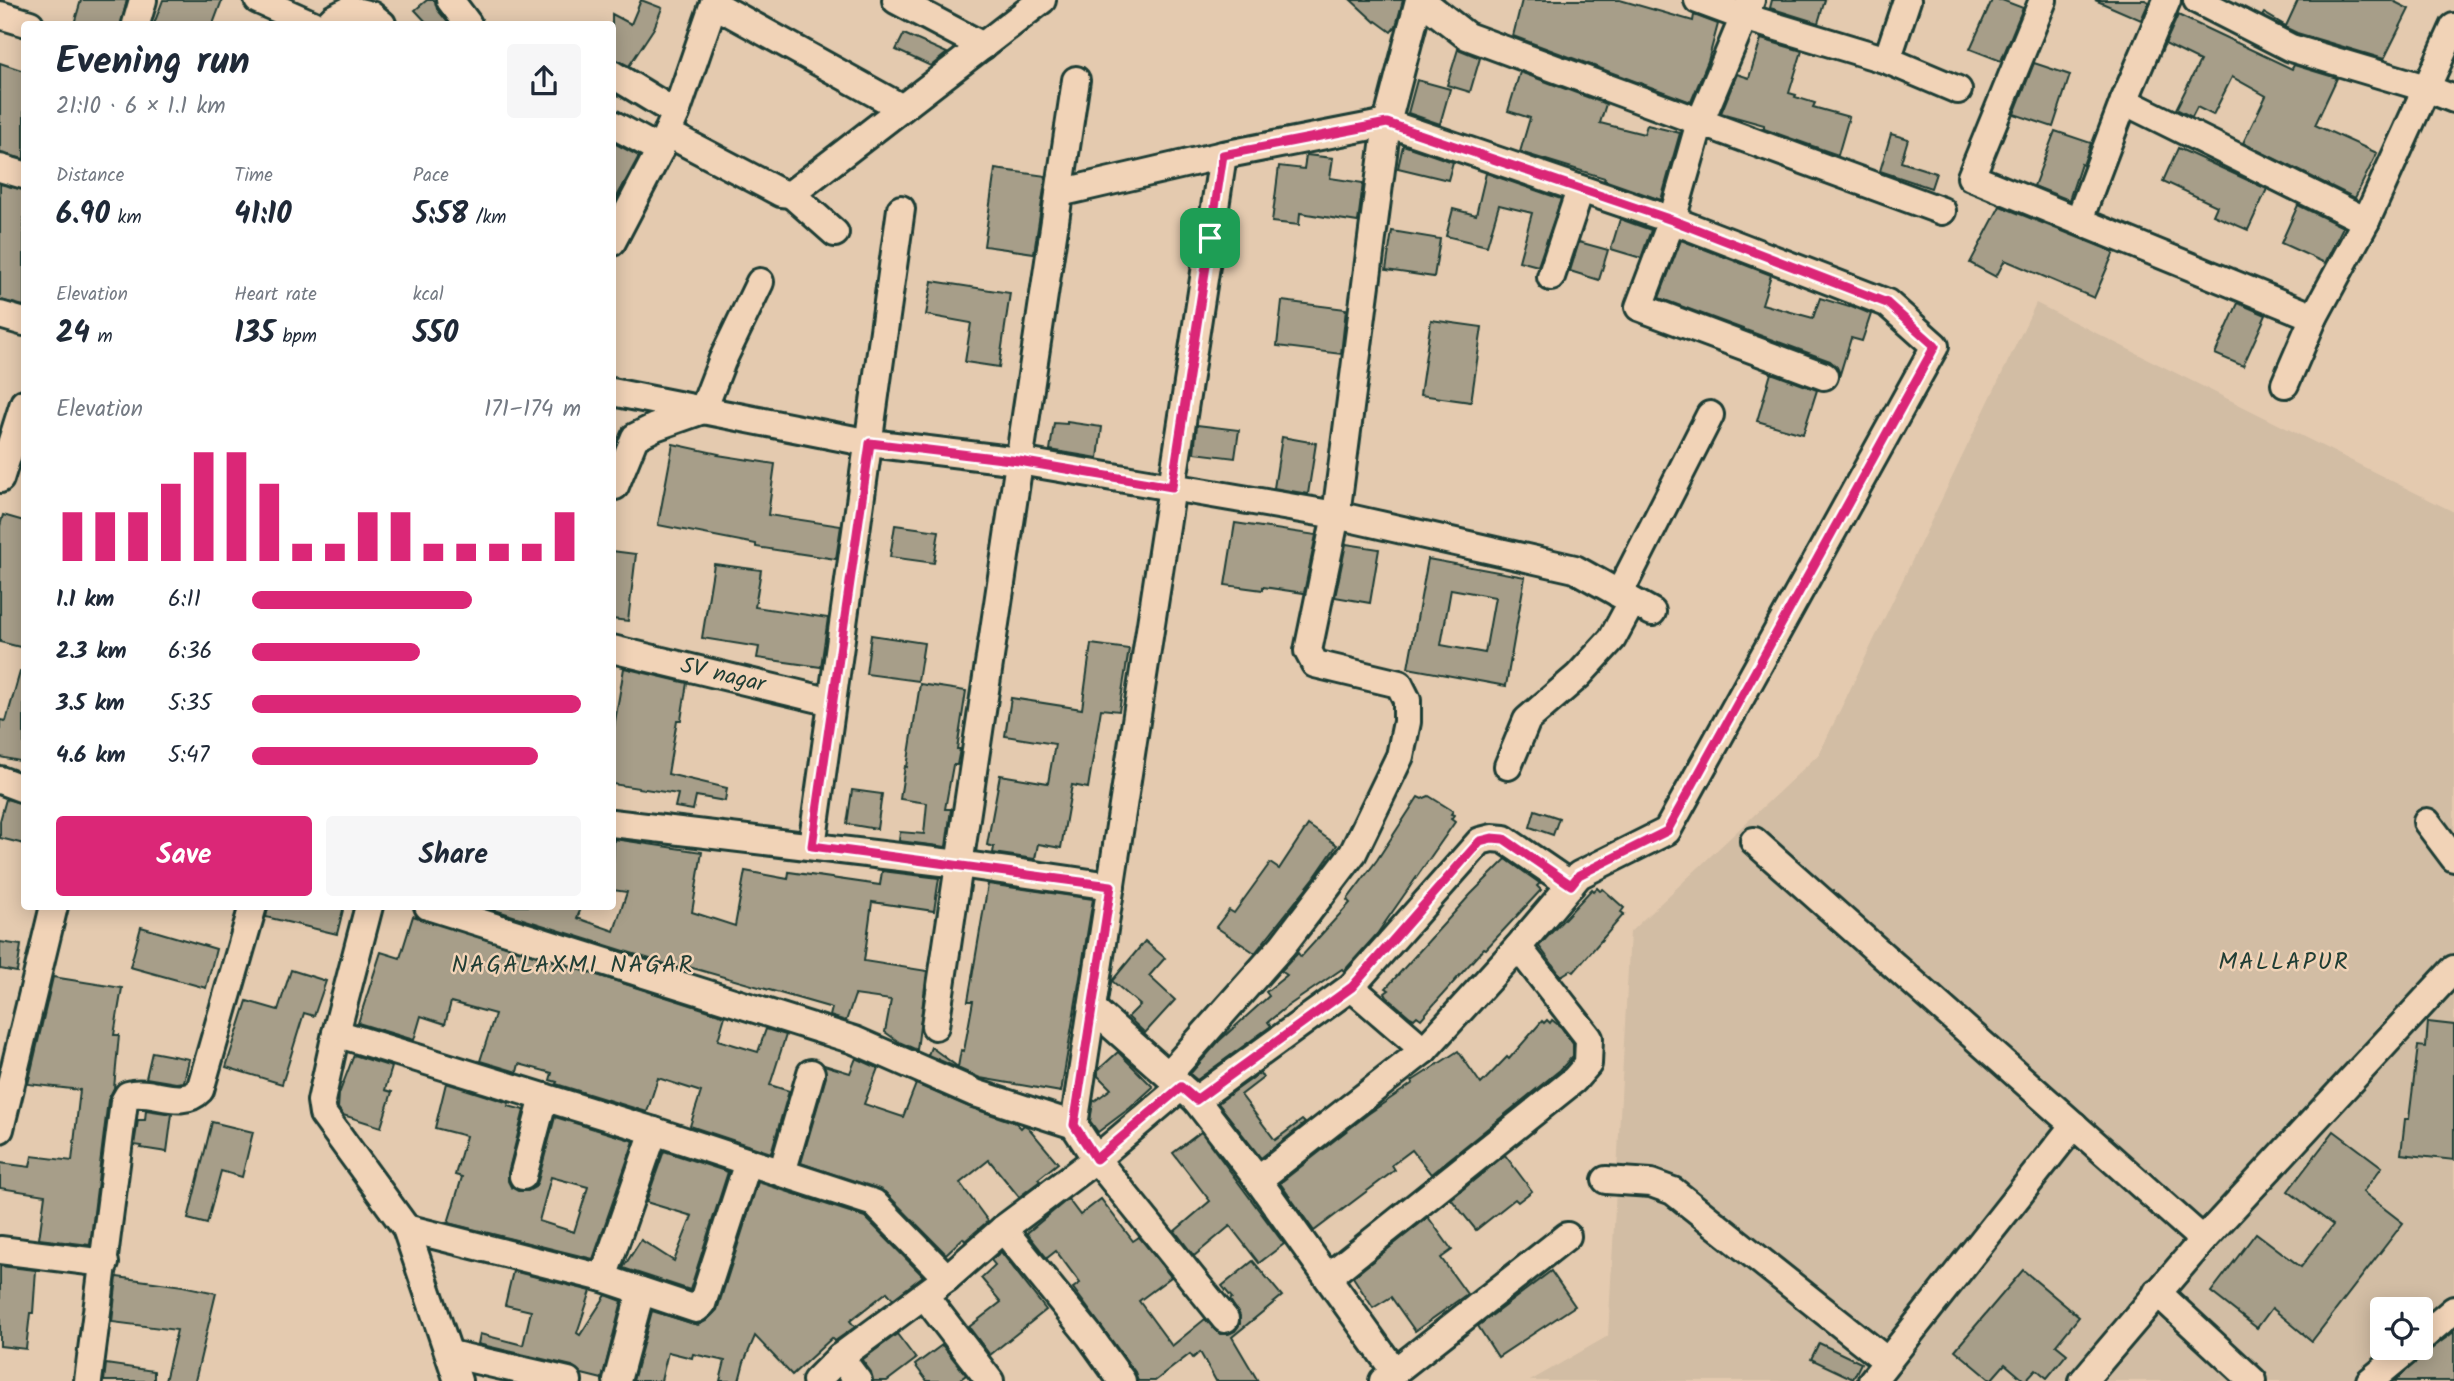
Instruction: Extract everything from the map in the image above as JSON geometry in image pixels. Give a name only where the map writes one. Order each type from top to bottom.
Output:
[{"type":"street","points":[[137,21],[143,0]]},
{"type":"street","points":[[258,0],[305,21]]},
{"type":"street","points":[[450,0],[466,21]]},
{"type":"street","points":[[896,0],[983,46]]},
{"type":"street","points":[[791,194],[1042,0]]},
{"type":"street","points":[[1182,1087],[1283,945],[1353,853],[1401,756],[1407,722],[1407,700],[1399,684],[1315,664],[1308,651],[1336,515],[1387,123],[1420,0],[1467,36],[1941,211]]},
{"type":"street","points":[[1698,0],[1747,9],[1887,60],[1958,90]]},
{"type":"street","points":[[1887,60],[1907,0]]},
{"type":"street","points":[[2043,0],[1971,177],[2314,317]]},
{"type":"street","points":[[2080,220],[2124,101],[2167,0]]},
{"type":"street","points":[[2197,0],[2291,48],[2426,88],[2454,99]]},
{"type":"street","points":[[616,234],[668,132],[715,2],[902,108]]},
{"type":"street","points":[[1747,9],[1700,122],[1672,220],[1639,307],[1824,376]]},
{"type":"street","points":[[331,21],[350,10],[372,15],[379,21]]},
{"type":"street","points":[[0,15],[21,21]]},
{"type":"street","points":[[2285,384],[2314,317],[2366,221],[2454,27]]},
{"type":"street","points":[[616,78],[668,132],[781,193],[791,194],[835,233]]},
{"type":"street","points":[[934,1026],[1076,80]]},
{"type":"street","points":[[2124,101],[2366,221]]},
{"type":"street","points":[[1059,193],[1223,155],[1387,123],[1672,220],[1887,303],[1935,346],[1667,831],[1579,875],[1424,1050],[1258,1180]]},
{"type":"street","points":[[616,124],[668,132]]},
{"type":"street","points":[[1074,1125],[1223,155]]},
{"type":"street","points":[[0,167],[21,174]]},
{"type":"street","points":[[1551,277],[1580,190]]},
{"type":"street","points":[[812,846],[901,209]]},
{"type":"street","points":[[616,484],[635,437],[703,410],[722,361],[760,282]]},
{"type":"street","points":[[0,315],[21,321]]},
{"type":"street","points":[[616,393],[870,443],[1019,461],[1336,515],[1575,569],[1634,603]]},
{"type":"street","points":[[7,474],[21,415]]},
{"type":"street","points":[[1508,766],[1527,720],[1578,676],[1612,639],[1634,603],[1710,415]]},
{"type":"street","name":"SV nagar","points":[[616,650],[832,702]]},
{"type":"street","points":[[0,780],[21,788]]},
{"type":"street","points":[[2427,822],[2454,858]]},
{"type":"street","points":[[616,823],[959,864],[1111,886]]},
{"type":"street","points":[[817,1381],[840,1357],[947,1278],[1003,1229],[1096,1159],[1182,1087],[1352,987],[1480,841],[1504,839],[1571,885]]},
{"type":"street","points":[[1754,841],[2203,1240]]},
{"type":"street","points":[[0,1129],[53,910]]},
{"type":"street","points":[[88,1381],[124,1102],[128,1095],[137,1092],[185,1099],[194,1097],[200,1090],[252,910]]},
{"type":"street","points":[[368,910],[321,1101],[323,1114],[406,1228],[457,1381]]},
{"type":"street","points":[[441,910],[854,1040],[975,1093],[1074,1125],[1096,1159],[1225,1319]]},
{"type":"street","points":[[1328,1276],[1574,1080],[1588,1063],[1589,1038],[1518,947]]},
{"type":"street","points":[[2083,1381],[2203,1240],[2454,969]]},
{"type":"street","points":[[1352,987],[1424,1050]]},
{"type":"street","points":[[1092,1008],[1182,1087],[1258,1180],[1328,1276],[1389,1376],[1567,1236]]},
{"type":"street","points":[[336,1033],[654,1131],[874,1203],[947,1278]]},
{"type":"street","points":[[782,1173],[811,1073]]},
{"type":"street","points":[[523,1176],[544,1097]]},
{"type":"street","points":[[1606,1180],[1651,1183],[1673,1191],[1880,1371],[2074,1125]]},
{"type":"street","points":[[603,1278],[654,1131]]},
{"type":"street","points":[[406,1228],[603,1278],[691,1308],[700,1307],[748,1162]]},
{"type":"street","points":[[1003,1229],[1089,1335],[1122,1381]]},
{"type":"street","points":[[0,1250],[105,1263]]},
{"type":"street","points":[[617,1381],[641,1291]]},
{"type":"street","points":[[2157,1292],[2253,1381]]},
{"type":"street","points":[[924,1295],[990,1381]]},
{"type":"street","points":[[2433,1328],[2454,1310]]},
{"type":"street","points":[[450,1354],[568,1381]]},
{"type":"street","points":[[840,1357],[858,1381]]},
{"type":"street","points":[[2370,1381],[2395,1360]]},
{"type":"shaded area","points":[[2036,303],[2454,512],[2454,1381],[1530,1381],[1608,1336],[1630,932],[1819,754]]},
{"type":"building","points":[[81,0],[127,0],[122,21],[75,21]]},
{"type":"building","points":[[163,0],[222,0],[214,21],[155,21]]},
{"type":"building","points":[[427,0],[435,0],[437,9],[447,21],[425,21],[415,10]]},
{"type":"building","points":[[641,0],[662,8],[654,28],[629,66],[616,60],[616,21],[612,21],[612,14],[631,24]]},
{"type":"building","points":[[1351,0],[1403,0],[1396,26],[1391,32],[1375,22]]},
{"type":"building","points":[[1522,0],[1620,0],[1693,21],[1694,15],[1718,24],[1708,61],[1691,102],[1513,36]]},
{"type":"building","points":[[1772,0],[1825,0],[1818,23],[1770,8]]},
{"type":"building","points":[[1992,0],[2002,0],[2023,8],[2001,61],[1970,49]]},
{"type":"building","points":[[2095,0],[2145,0],[2149,2],[2141,20]]},
{"type":"building","points":[[2298,0],[2391,0],[2409,9],[2384,59],[2297,33],[2262,16],[2264,13],[2286,26]]},
{"type":"building","points":[[2178,15],[2292,69],[2294,65],[2337,78],[2315,125],[2377,153],[2355,198],[2243,143],[2266,96],[2232,77],[2213,115],[2197,107],[2192,117],[2176,109],[2200,61],[2165,44]]},
{"type":"building","points":[[904,34],[947,53],[931,66],[896,50]]},
{"type":"building","points":[[1761,39],[1802,51],[1789,93],[1815,103],[1813,107],[1849,117],[1838,155],[1764,129],[1764,125],[1721,113],[1737,74],[1749,78]]},
{"type":"building","points":[[1458,49],[1480,58],[1470,92],[1447,85]]},
{"type":"building","points":[[0,63],[21,70],[21,158],[0,153]]},
{"type":"building","points":[[2034,63],[2070,75],[2053,127],[2014,114]]},
{"type":"building","points":[[1520,72],[1606,104],[1600,123],[1644,134],[1647,125],[1680,133],[1661,200],[1604,180],[1605,178],[1520,152],[1530,118],[1508,111]]},
{"type":"building","points":[[1417,80],[1450,89],[1440,124],[1408,113]]},
{"type":"building","points":[[2055,131],[2091,143],[2069,200],[2034,186]]},
{"type":"building","points":[[1891,134],[1908,139],[1901,162],[1936,173],[1931,188],[1880,171]]},
{"type":"building","points":[[616,144],[639,156],[616,199]]},
{"type":"building","points":[[1403,145],[1453,162],[1448,180],[1398,168]]},
{"type":"building","points":[[2178,148],[2267,189],[2248,230],[2213,215],[2217,206],[2163,181]]},
{"type":"building","points":[[1306,155],[1333,158],[1330,178],[1363,183],[1358,222],[1300,213],[1299,225],[1272,222],[1279,166],[1304,169]]},
{"type":"building","points":[[995,169],[1046,176],[1034,253],[984,246]]},
{"type":"building","points":[[1486,173],[1561,199],[1538,266],[1519,261],[1532,213],[1499,205],[1487,246],[1446,236],[1453,209],[1476,215]]},
{"type":"building","points":[[0,184],[21,189],[21,305],[0,300]]},
{"type":"building","points":[[2298,205],[2343,227],[2325,263],[2281,243]]},
{"type":"building","points":[[2000,206],[2114,252],[2094,298],[2005,260],[1996,277],[1970,263]]},
{"type":"building","points":[[1620,219],[1651,230],[1641,258],[1611,249]]},
{"type":"building","points":[[1392,231],[1440,239],[1434,277],[1386,270]]},
{"type":"building","points":[[1681,240],[1771,275],[1762,304],[1813,318],[1820,298],[1871,314],[1862,341],[1851,338],[1840,374],[1830,361],[1659,298]]},
{"type":"building","points":[[1579,242],[1608,250],[1599,280],[1570,271]]},
{"type":"building","points":[[932,281],[1010,293],[999,367],[965,362],[971,323],[926,315]]},
{"type":"building","points":[[1282,301],[1346,309],[1341,354],[1277,346]]},
{"type":"building","points":[[2238,303],[2266,315],[2243,366],[2215,354]]},
{"type":"building","points":[[1431,320],[1482,327],[1471,402],[1420,395]]},
{"type":"building","points":[[1771,373],[1817,390],[1803,434],[1757,421]]},
{"type":"building","points":[[1054,423],[1102,427],[1098,458],[1050,450]]},
{"type":"building","points":[[1197,425],[1239,430],[1235,458],[1194,453]]},
{"type":"building","points":[[1282,437],[1316,443],[1308,494],[1274,488]]},
{"type":"building","points":[[673,444],[718,455],[775,464],[768,515],[841,526],[836,559],[756,547],[756,544],[658,525]]},
{"type":"building","points":[[3,515],[21,520],[21,647],[0,642],[0,526]]},
{"type":"building","points":[[1235,523],[1316,535],[1304,593],[1225,585]]},
{"type":"building","points":[[895,525],[939,531],[934,563],[890,557]]},
{"type":"building","points":[[1346,544],[1379,549],[1370,603],[1335,597]]},
{"type":"building","points":[[616,552],[636,554],[628,621],[616,620]]},
{"type":"building","points":[[1428,559],[1525,577],[1506,686],[1408,668]],"holes":[[[1451,589],[1495,597],[1485,653],[1441,645]]]},
{"type":"building","points":[[714,564],[761,570],[755,607],[828,618],[821,667],[757,658],[759,647],[702,638]]},
{"type":"building","points":[[871,635],[924,643],[918,681],[866,674]]},
{"type":"building","points":[[1091,644],[1129,649],[1119,711],[1101,709],[1088,788],[1072,785],[1061,848],[1038,844],[1035,859],[993,853],[994,847],[987,845],[1000,775],[1048,783],[1055,744],[1005,736],[1011,698],[1082,709]]},
{"type":"building","points":[[624,668],[687,683],[681,720],[677,720],[668,774],[727,788],[725,801],[696,796],[693,810],[675,807],[678,794],[616,785],[616,715]]},
{"type":"building","points":[[21,672],[21,761],[0,757],[0,720],[6,721]]},
{"type":"building","points":[[920,684],[966,691],[957,749],[960,749],[957,765],[953,765],[945,809],[951,809],[946,847],[899,841],[900,832],[924,834],[927,803],[900,799]]},
{"type":"building","points":[[852,790],[882,794],[877,829],[847,824]]},
{"type":"building","points":[[1429,796],[1453,811],[1451,819],[1455,822],[1377,934],[1344,971],[1342,969],[1285,1008],[1268,1022],[1271,1026],[1197,1080],[1190,1074],[1219,1041],[1269,996],[1266,992],[1287,975],[1281,971],[1298,953],[1301,957],[1350,903],[1347,900],[1418,797],[1422,799]]},
{"type":"building","points":[[6,799],[21,803],[21,843],[0,838],[0,821]]},
{"type":"building","points":[[1535,810],[1559,818],[1553,835],[1530,827]]},
{"type":"building","points":[[1308,825],[1337,845],[1255,953],[1216,927],[1229,910],[1234,913],[1270,863],[1279,869]]},
{"type":"building","points":[[616,839],[702,852],[692,912],[735,926],[745,871],[788,879],[789,872],[880,885],[882,871],[939,878],[934,911],[872,902],[864,961],[927,971],[917,1050],[885,1032],[891,1000],[855,995],[846,1021],[830,1016],[832,1008],[689,967],[688,971],[495,910],[580,910],[577,918],[614,931],[627,892],[616,891]]},
{"type":"building","points":[[1506,859],[1540,883],[1537,886],[1541,890],[1486,949],[1484,948],[1421,1019],[1417,1016],[1414,1019],[1410,1017],[1387,997],[1385,993],[1389,990],[1386,988]]},
{"type":"building","points":[[988,884],[1093,899],[1061,1092],[980,1078],[928,1055],[931,1047],[958,1067],[961,1050],[964,1051],[973,1001],[968,1001]]},
{"type":"building","points":[[1597,888],[1600,891],[1603,889],[1624,908],[1621,912],[1624,914],[1574,972],[1571,970],[1561,976],[1539,946],[1592,889],[1594,891]]},
{"type":"building","points":[[267,910],[343,910],[337,934],[266,917]]},
{"type":"building","points":[[413,916],[725,1016],[718,1040],[758,1052],[766,1029],[786,1035],[770,1085],[789,1091],[771,1153],[690,1126],[701,1092],[658,1078],[647,1112],[556,1084],[557,1082],[550,1080],[552,1073],[519,1064],[517,1072],[480,1061],[495,1014],[451,1002],[445,1024],[421,1016],[414,1040],[358,1023],[381,952],[400,958]]},
{"type":"building","points":[[141,927],[216,949],[206,988],[130,967]]},
{"type":"building","points":[[1145,941],[1165,958],[1149,976],[1175,1000],[1145,1033],[1128,1017],[1140,1005],[1112,981]]},
{"type":"building","points":[[0,942],[21,945],[17,972],[0,969]]},
{"type":"building","points":[[291,970],[326,981],[314,1016],[304,1013],[282,1084],[226,1067],[247,1001],[278,1010]]},
{"type":"building","points":[[53,977],[122,988],[114,1035],[119,1035],[114,1088],[108,1100],[90,1245],[39,1239],[45,1195],[0,1188],[0,1163],[30,1167],[32,1156],[72,1161],[80,1090],[28,1084]]},
{"type":"building","points":[[1547,1020],[1550,1023],[1552,1020],[1561,1027],[1573,1044],[1573,1056],[1560,1070],[1431,1174],[1412,1150],[1392,1165],[1395,1170],[1314,1231],[1280,1183],[1368,1114],[1413,1083],[1412,1081],[1458,1051],[1481,1084],[1507,1057],[1509,1059],[1542,1021],[1544,1023]]},
{"type":"building","points":[[2428,1022],[2454,1025],[2454,1160],[2401,1154],[2405,1119],[2409,1119],[2418,1046],[2426,1047]]},
{"type":"building","points":[[152,1052],[189,1059],[184,1082],[146,1078]]},
{"type":"building","points":[[1118,1052],[1153,1087],[1098,1132],[1090,1121],[1093,1102],[1111,1089],[1098,1076],[1098,1070]]},
{"type":"building","points":[[354,1055],[392,1067],[385,1090],[392,1092],[381,1127],[343,1115],[338,1108],[339,1094]]},
{"type":"building","points":[[856,1058],[878,1068],[864,1104],[903,1117],[916,1084],[969,1107],[1016,1123],[1021,1128],[1024,1125],[1028,1127],[1058,1163],[1019,1197],[989,1160],[960,1183],[988,1221],[946,1254],[885,1192],[801,1163],[826,1077],[824,1065],[850,1073]]},
{"type":"building","points":[[1260,1073],[1263,1078],[1241,1095],[1275,1140],[1302,1120],[1305,1123],[1261,1158],[1218,1103]]},
{"type":"building","points":[[446,1083],[524,1110],[508,1173],[511,1187],[518,1191],[528,1191],[535,1187],[538,1181],[555,1117],[634,1141],[593,1259],[448,1223],[462,1177],[455,1175],[466,1136],[435,1128]],"holes":[[[551,1177],[588,1187],[574,1232],[539,1221]]]},
{"type":"building","points":[[146,1110],[172,1114],[167,1152],[134,1145],[138,1120],[145,1120]]},
{"type":"building","points":[[212,1122],[253,1132],[242,1177],[221,1171],[207,1224],[188,1219]]},
{"type":"building","points":[[2334,1131],[2382,1167],[2363,1192],[2403,1223],[2312,1341],[2272,1308],[2257,1328],[2211,1292],[2256,1233],[2301,1267],[2333,1225],[2288,1191]]},
{"type":"building","points":[[1201,1132],[1284,1244],[1259,1263],[1230,1226],[1194,1256],[1175,1231],[1210,1201],[1173,1153]]},
{"type":"building","points":[[664,1151],[728,1172],[690,1290],[623,1268],[641,1240],[674,1261],[692,1216],[646,1202]]},
{"type":"building","points":[[1505,1155],[1532,1191],[1518,1202],[1515,1199],[1476,1230],[1451,1199]]},
{"type":"building","points":[[758,1182],[865,1217],[923,1276],[893,1299],[887,1292],[850,1321],[855,1327],[835,1341],[832,1338],[792,1375],[755,1336],[739,1381],[720,1381],[725,1361],[693,1354],[692,1358],[668,1352],[661,1381],[633,1381],[652,1311],[698,1325],[717,1310]]},
{"type":"building","points":[[1068,1199],[1080,1215],[1101,1199],[1133,1241],[1139,1237],[1171,1277],[1139,1301],[1172,1346],[1205,1319],[1220,1334],[1235,1331],[1240,1324],[1240,1316],[1230,1300],[1232,1298],[1222,1286],[1253,1261],[1282,1296],[1232,1337],[1258,1381],[1216,1381],[1200,1352],[1193,1358],[1190,1354],[1155,1381],[1138,1381],[1135,1372],[1073,1288],[1080,1283],[1056,1251],[1047,1258],[1027,1233]]},
{"type":"building","points":[[1428,1217],[1452,1250],[1441,1258],[1467,1294],[1415,1331],[1391,1297],[1373,1308],[1353,1277]]},
{"type":"building","points":[[1001,1252],[1046,1310],[990,1355],[969,1327],[1001,1302],[981,1278],[995,1265],[991,1260]]},
{"type":"building","points":[[0,1266],[36,1270],[33,1313],[30,1313],[26,1349],[0,1346]]},
{"type":"building","points":[[2023,1270],[2079,1317],[2056,1345],[2067,1354],[2047,1378],[2036,1369],[2025,1381],[2005,1364],[1991,1380],[1955,1350]]},
{"type":"building","points":[[513,1271],[591,1291],[577,1333],[580,1335],[606,1295],[622,1301],[602,1379],[582,1374],[572,1366],[478,1344],[480,1334],[523,1345],[531,1311],[505,1305]]},
{"type":"building","points":[[1551,1271],[1575,1306],[1498,1357],[1478,1326]]},
{"type":"building","points":[[117,1277],[216,1293],[195,1381],[165,1381],[177,1330],[112,1322]]},
{"type":"building","points":[[2454,1332],[2454,1381],[2395,1381],[2418,1360],[2433,1360],[2433,1347]]},
{"type":"building","points":[[897,1334],[916,1359],[887,1381],[873,1381],[871,1372],[862,1360]]},
{"type":"building","points":[[1819,1343],[1861,1363],[1853,1379],[1811,1359]]},
{"type":"building","points":[[942,1345],[966,1375],[958,1381],[927,1381],[915,1365]]},
{"type":"building","points":[[106,1364],[154,1371],[154,1381],[104,1381]]},
{"type":"district","name":"MALLAPUR","points":[[2284,962]]},
{"type":"district","name":"NAGALAXMI NAGAR","points":[[573,965]]},
{"type":"route","points":[[1387,123],[1672,220],[1887,303],[1935,346],[1667,831],[1579,875],[1571,885],[1504,839],[1480,841],[1352,987],[1196,1100],[1181,1087],[1096,1159],[1074,1125],[1111,886],[812,846],[870,443],[1019,461],[1172,487],[1210,238],[1223,155],[1387,123]]}]
